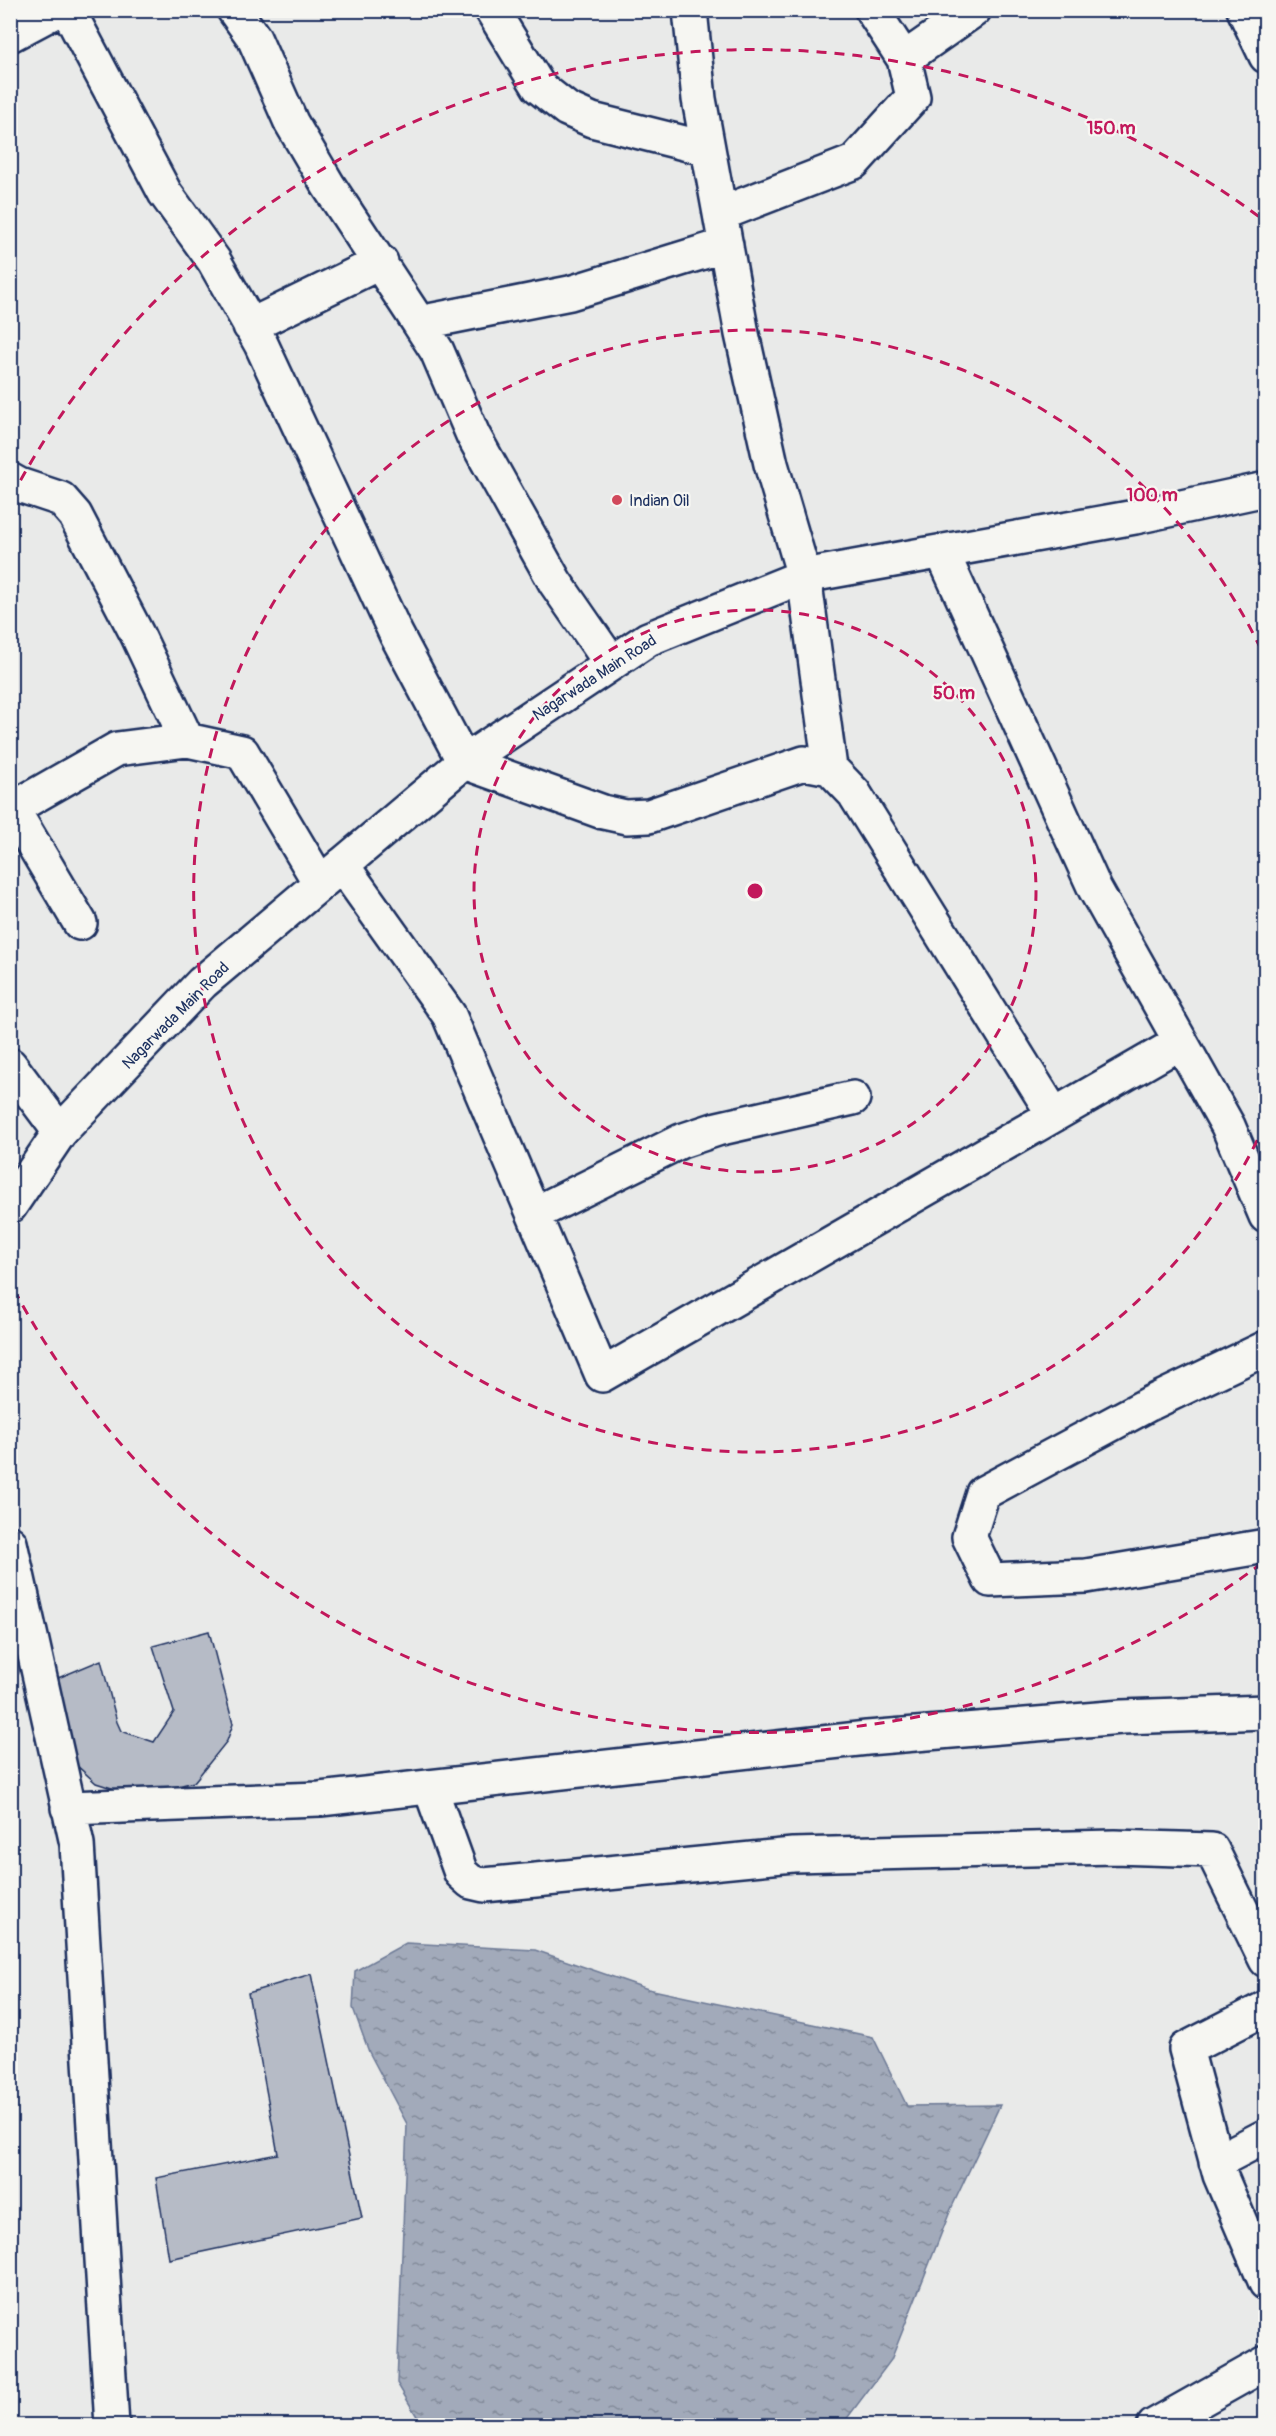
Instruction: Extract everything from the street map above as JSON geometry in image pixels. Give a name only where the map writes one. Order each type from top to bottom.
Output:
[{"type":"street","points":[[10,35],[57,10]]},
{"type":"street","points":[[68,10],[165,193],[214,261],[261,344],[396,634],[464,762],[603,812],[626,817],[649,816],[804,763],[830,768],[854,792],[1054,1115]]},
{"type":"street","points":[[234,10],[254,38],[291,122],[328,185],[381,262],[437,351],[473,435],[555,582],[611,663]]},
{"type":"street","points":[[492,10],[539,87],[567,109],[592,120],[708,148]]},
{"type":"street","points":[[690,10],[699,99],[742,334],[771,464],[804,576],[830,768]]},
{"type":"street","points":[[419,323],[570,293],[723,230],[854,162],[913,97],[904,59],[872,10]]},
{"type":"street","points":[[904,59],[974,10]]},
{"type":"street","points":[[1244,10],[1266,56]]},
{"type":"street","points":[[250,326],[381,262]]},
{"type":"street","points":[[10,480],[61,499],[75,515],[137,634],[187,740]]},
{"type":"street","name":"Nagarwada Main Road","points":[[10,1206],[60,1132],[202,983],[464,762],[648,639],[804,576],[1135,517],[1265,490]]},
{"type":"street","points":[[942,552],[1095,889],[1228,1126],[1266,1216]]},
{"type":"street","points":[[80,923],[11,808],[117,749],[187,740],[242,752],[331,874],[449,1015],[602,1375],[1181,1042]]},
{"type":"street","points":[[10,1065],[60,1132]]},
{"type":"street","points":[[534,1214],[681,1141],[717,1129],[853,1098]]},
{"type":"street","points":[[1266,1348],[1149,1404],[983,1493],[969,1537],[990,1580],[1086,1576],[1266,1546]]},
{"type":"street","points":[[10,1543],[77,1844],[112,2426]]},
{"type":"street","points":[[68,1808],[320,1799],[867,1738],[1122,1717],[1266,1712]]},
{"type":"street","points":[[430,1787],[461,1872],[471,1882],[484,1885],[793,1855],[1114,1847],[1212,1850],[1266,1960]]},
{"type":"street","points":[[1263,2271],[1220,2175],[1186,2049],[1266,2008]]},
{"type":"street","points":[[1216,2162],[1266,2136]]},
{"type":"street","points":[[1154,2426],[1266,2363]]},
{"type":"water","points":[[406,1943],[535,1950],[648,1989],[873,2037],[907,2106],[1000,2105],[951,2209],[891,2360],[842,2425],[422,2425],[397,2383],[407,2124],[369,2052],[353,2008],[355,1971]]},
{"type":"building","points":[[209,1631],[233,1724],[227,1741],[194,1782],[137,1796],[96,1783],[73,1762],[51,1681],[101,1660],[121,1731],[154,1742],[174,1712],[153,1646]]},
{"type":"building","points":[[311,1974],[362,2218],[169,2259],[156,2178],[278,2154],[248,1993]]},
{"type":"place","name":"Indian Oil","points":[[617,500]]}]
